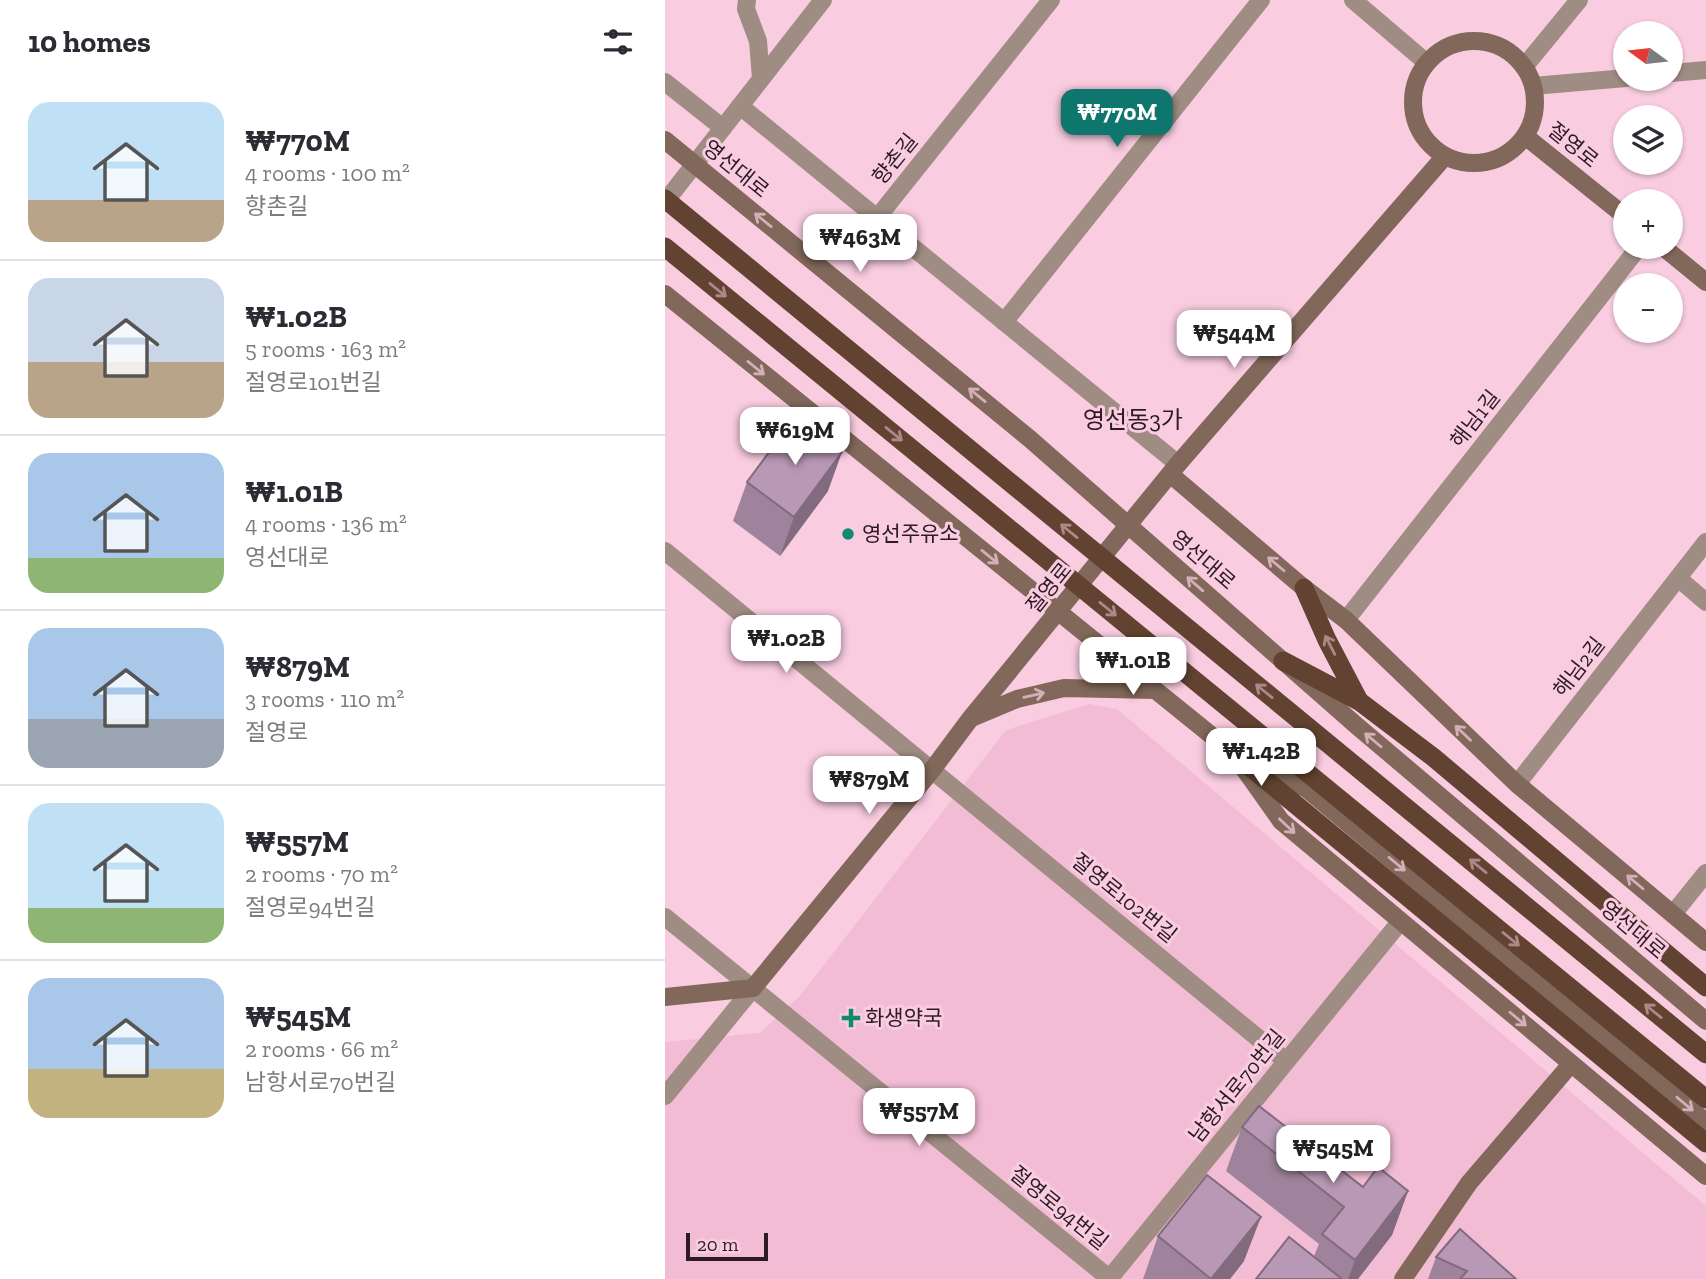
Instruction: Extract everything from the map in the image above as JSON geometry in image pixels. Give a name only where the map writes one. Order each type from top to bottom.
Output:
[{"type":"highway","points":[[665,201],[1706,1054]]},
{"type":"highway","points":[[665,247],[1706,1098]]},
{"type":"highway","points":[[1304,588],[1359,701]]},
{"type":"highway","points":[[1283,661],[1359,701],[1433,757],[1706,987]]},
{"type":"highway","points":[[1231,752],[1706,1143]]},
{"type":"main road","points":[[1465,41],[1488,42],[1508,51],[1524,67],[1533,86],[1534,112],[1525,136],[1510,152],[1489,161],[1467,163],[1445,156],[1431,145],[1420,131],[1414,114],[1413,96],[1418,78],[1427,63],[1444,48],[1465,41]]},
{"type":"main road","name":"절영로","points":[[1525,136],[1613,207]]},
{"type":"main road","name":"영선대로","points":[[665,140],[1030,439],[1356,726],[1706,1021]]},
{"type":"main road","name":"절영로","points":[[753,988],[1059,613],[1128,524],[1445,156]]},
{"type":"main road","points":[[1678,259],[1706,282]]},
{"type":"main road","points":[[665,294],[1231,752],[1307,789],[1706,1122]]},
{"type":"main road","points":[[1174,469],[1304,588],[1346,620],[1517,784],[1706,942]]},
{"type":"main road","points":[[970,719],[1017,699],[1064,688],[1154,690]]},
{"type":"main road","points":[[1231,752],[1281,821],[1706,1176]]},
{"type":"main road","points":[[665,997],[753,988]]},
{"type":"main road","points":[[1403,1279],[1469,1183],[1571,1064]]},
{"type":"street","points":[[747,0],[746,9],[758,41],[761,79]]},
{"type":"street","points":[[665,201],[823,0]]},
{"type":"street","name":"향촌길","points":[[1051,0],[877,218],[1004,322],[1174,469]]},
{"type":"street","points":[[1004,322],[1261,0]]},
{"type":"street","points":[[1353,0],[1427,63]]},
{"type":"street","points":[[1524,67],[1580,0]]},
{"type":"street","points":[[1683,72],[1706,70]]},
{"type":"street","points":[[1533,86],[1613,79]]},
{"type":"street","points":[[665,82],[723,128]]},
{"type":"street","points":[[740,106],[877,218]]},
{"type":"street","name":"해님1길","points":[[1346,620],[1630,259]]},
{"type":"street","name":"해님2길","points":[[1517,784],[1706,542]]},
{"type":"street","name":"절영로102번길","points":[[665,551],[1286,1061]]},
{"type":"street","points":[[1678,578],[1706,602]]},
{"type":"street","points":[[1673,914],[1706,873]]},
{"type":"street","name":"절영로94번길","points":[[665,917],[1109,1279]]},
{"type":"street","name":"남항서로70번길","points":[[1109,1279],[1400,922]]},
{"type":"street","points":[[665,1096],[753,988]]},
{"type":"shaded area","points":[[1089,704],[1117,709],[1706,1206],[1706,1279],[665,1279],[665,1042],[760,1033],[799,997],[1006,730]]},
{"type":"building","points":[[795,417],[842,452],[794,517],[747,482]]},
{"type":"building","points":[[1259,1106],[1363,1187],[1378,1167],[1408,1191],[1355,1260],[1322,1234],[1344,1207],[1242,1127]]},
{"type":"building","points":[[1207,1175],[1261,1217],[1211,1279],[1158,1236]]},
{"type":"building","points":[[1460,1229],[1516,1279],[1460,1279],[1467,1271],[1436,1257]]},
{"type":"building","points":[[1289,1237],[1342,1279],[1256,1279]]},
{"type":"place","name":"영선주유소","points":[[848,534]]},
{"type":"place","name":"화생약국","points":[[851,1018]]},
{"type":"district","name":"영선동3가","points":[[1133,420]]}]
